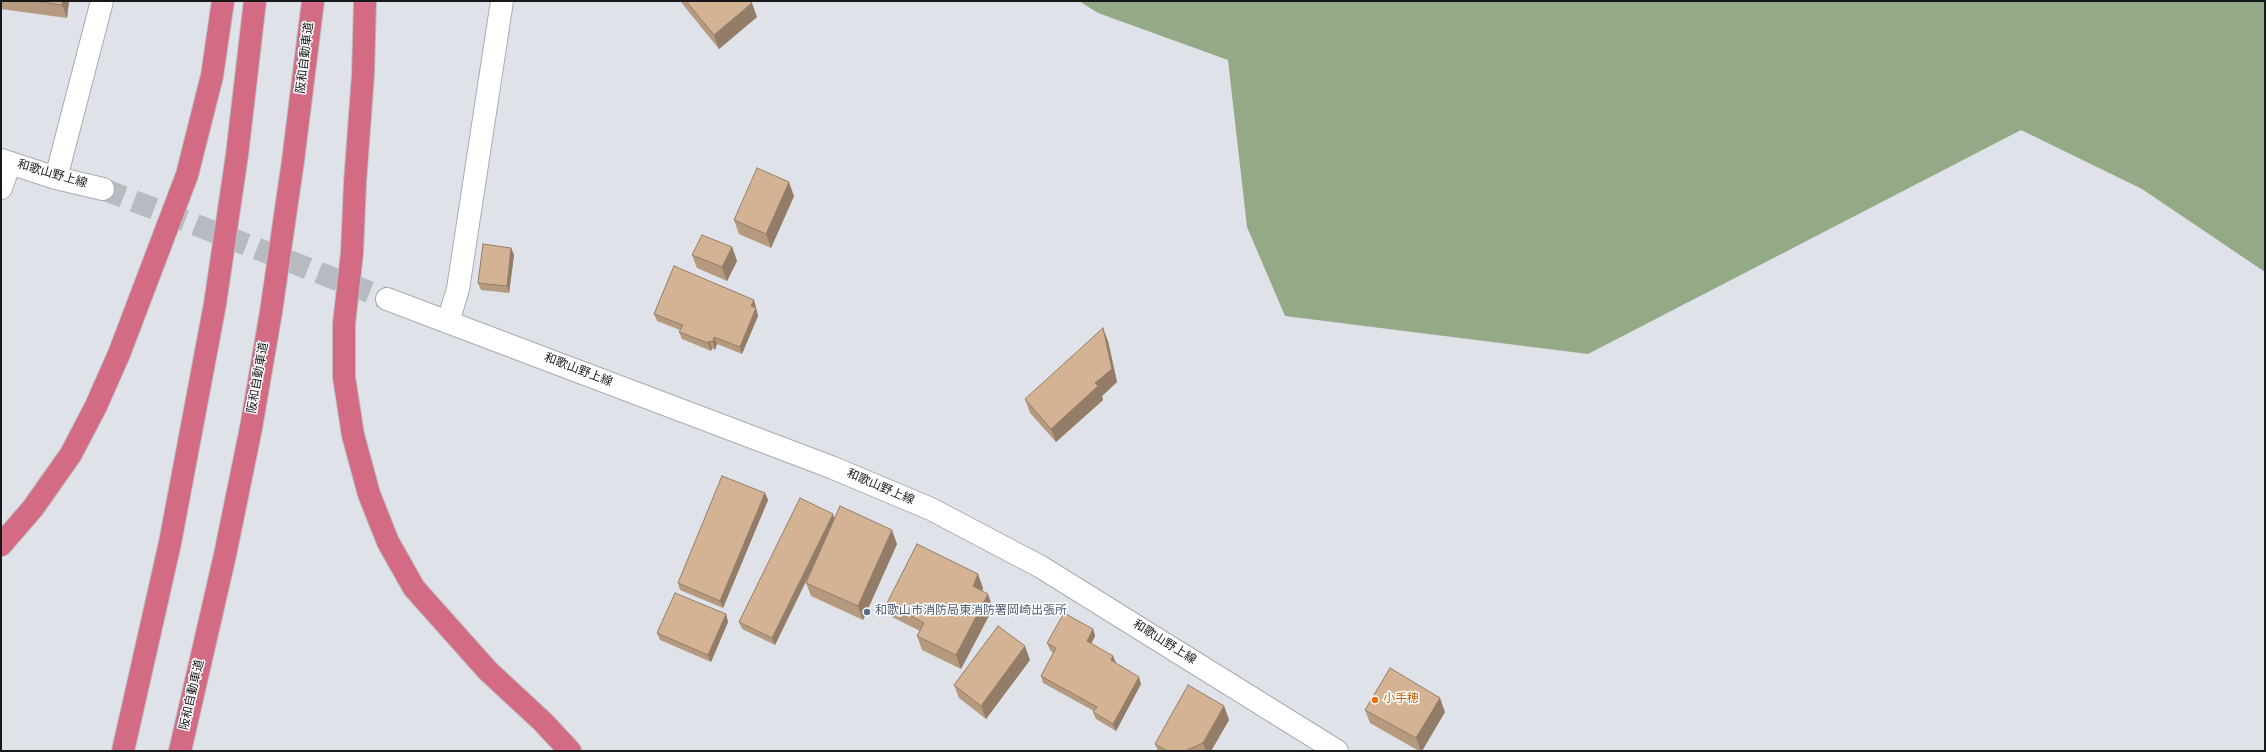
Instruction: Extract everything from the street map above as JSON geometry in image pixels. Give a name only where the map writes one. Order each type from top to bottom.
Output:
[{"type":"highway","points":[[1,545],[33,508],[71,454],[96,406],[120,354],[187,174],[212,76],[223,1]]},
{"type":"highway","points":[[123,751],[170,543],[213,312],[237,155],[255,1]]},
{"type":"highway","name":"阪和自動車道","points":[[180,751],[224,562],[251,428],[291,176],[313,1]]},
{"type":"highway","points":[[365,1],[363,75],[355,183],[352,253],[344,331],[344,377],[353,434],[368,494],[388,542],[414,588],[488,671],[543,722],[570,751]]},
{"type":"main road","points":[[56,178],[102,1]]},
{"type":"main road","points":[[448,322],[458,289],[502,1]]},
{"type":"main road","points":[[1,188],[6,162]]},
{"type":"main road","name":"和歌山野上線","points":[[6,162],[56,178],[103,189]]},
{"type":"main road","name":"和歌山野上線","points":[[387,299],[832,467],[931,509],[1041,567],[1337,751]]},
{"type":"green space","points":[[1079,1],[2265,1],[2265,272],[2142,189],[2021,130],[1588,354],[1285,316],[1247,227],[1228,60],[1098,13]]},
{"type":"building","points":[[35,1],[62,1],[62,5]]},
{"type":"building","points":[[686,1],[750,1],[752,3],[714,35]]},
{"type":"building","points":[[757,168],[789,182],[766,234],[734,220]]},
{"type":"building","points":[[702,235],[732,247],[722,267],[692,255]]},
{"type":"building","points":[[483,244],[511,248],[507,286],[478,283]]},
{"type":"building","points":[[674,266],[754,300],[751,306],[756,308],[740,347],[714,337],[713,342],[709,341],[708,343],[679,332],[683,325],[654,314]]},
{"type":"building","points":[[1103,328],[1112,369],[1095,383],[1098,386],[1051,429],[1025,399]]},
{"type":"building","points":[[722,476],[765,493],[720,601],[678,583]]},
{"type":"building","points":[[800,498],[833,514],[772,638],[739,622]]},
{"type":"building","points":[[840,506],[892,530],[858,606],[806,583]]},
{"type":"building","points":[[917,544],[978,574],[973,586],[988,594],[956,655],[917,636],[924,623],[887,603]]},
{"type":"building","points":[[675,593],[726,614],[708,655],[657,633]]},
{"type":"building","points":[[1064,613],[1093,629],[1087,641],[1113,656],[1111,660],[1139,677],[1113,724],[1093,712],[1097,707],[1041,676],[1056,648],[1047,643]]},
{"type":"building","points":[[998,626],[1025,646],[981,706],[954,685]]},
{"type":"building","points":[[1390,668],[1440,698],[1416,738],[1365,710]]},
{"type":"building","points":[[1188,685],[1224,706],[1203,743],[1185,751],[1168,751],[1155,744]]},
{"type":"tunnel","points":[[103,189],[387,299]]},
{"type":"place","name":"和歌山市消防局東消防署岡崎出張所","points":[[867,612]]},
{"type":"place","name":"小手穂","points":[[1375,700]]}]
